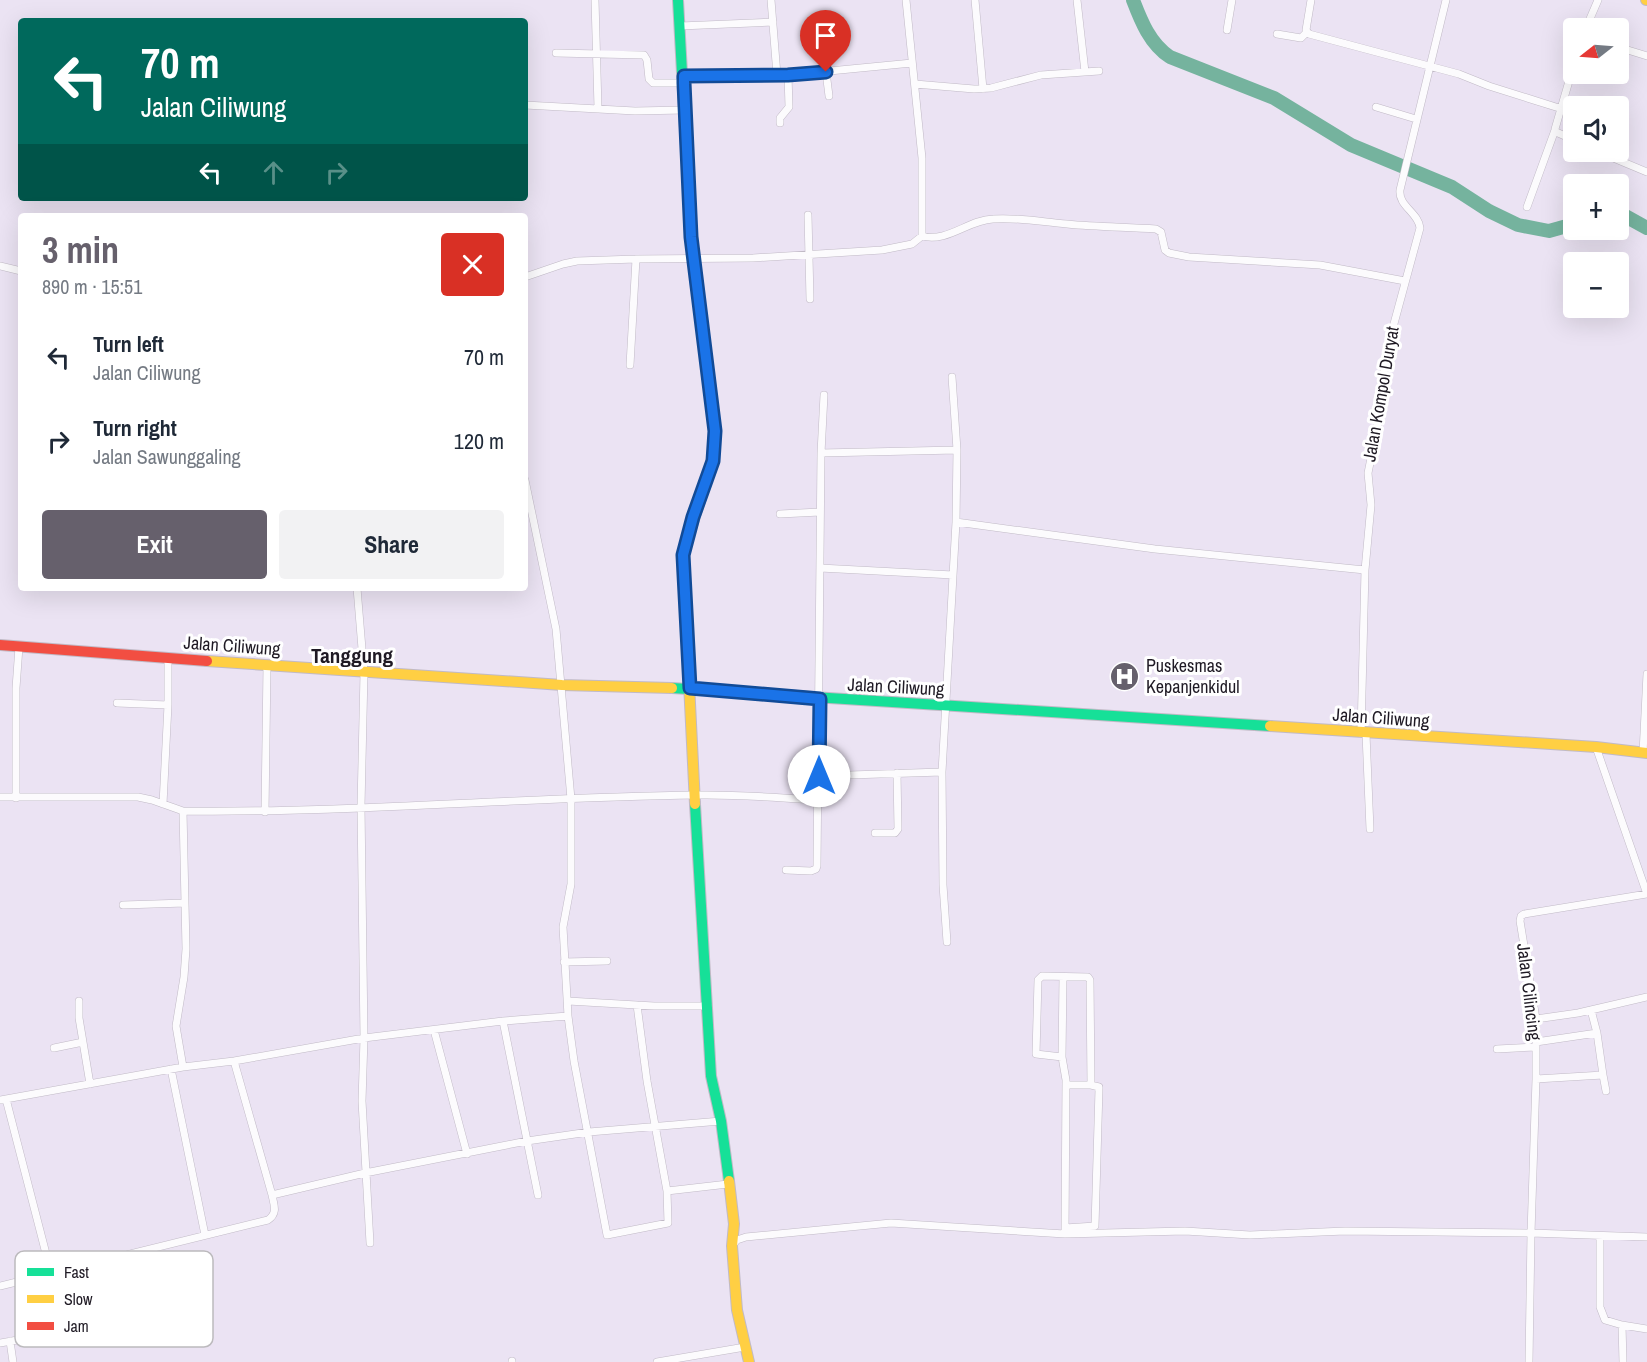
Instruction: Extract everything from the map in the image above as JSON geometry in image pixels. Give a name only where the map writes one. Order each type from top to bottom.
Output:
[{"type":"main road","points":[[678,0],[684,79],[688,196],[714,418],[715,446],[713,461],[693,517],[682,562],[711,1076],[721,1120],[734,1224],[732,1246],[737,1311],[749,1362]]},
{"type":"main road","name":"Jalan Ciliwung","points":[[0,645],[364,673],[562,685],[690,688],[820,699],[1596,747],[1645,753]]},
{"type":"street","points":[[595,0],[598,108]]},
{"type":"street","points":[[771,0],[777,75]]},
{"type":"street","points":[[906,0],[922,158],[922,236]]},
{"type":"street","points":[[975,0],[983,89]]},
{"type":"street","points":[[1077,0],[1085,72]]},
{"type":"street","points":[[1227,30],[1232,0]]},
{"type":"street","points":[[1277,34],[1302,38],[1306,33],[1311,0]]},
{"type":"street","name":"Jalan Kompol Duryat","points":[[1370,828],[1364,734],[1365,570],[1371,505],[1368,473],[1383,387],[1386,352],[1418,239],[1420,224],[1402,201],[1400,190],[1446,0]]},
{"type":"street","points":[[1590,18],[1598,0]]},
{"type":"street","points":[[680,26],[773,22]]},
{"type":"street","points":[[1306,33],[1459,74],[1559,108]]},
{"type":"street","points":[[1629,50],[1647,56]]},
{"type":"street","points":[[556,52],[644,55],[647,60],[649,79],[653,83],[684,79],[788,75],[912,63]]},
{"type":"street","points":[[915,84],[983,89],[1041,75],[1099,71]]},
{"type":"street","points":[[826,72],[829,96]]},
{"type":"street","points":[[780,123],[780,118],[789,107],[788,75]]},
{"type":"street","points":[[1527,207],[1555,130],[1567,84]]},
{"type":"street","points":[[528,105],[635,111],[684,110]]},
{"type":"street","points":[[1376,107],[1416,118]]},
{"type":"street","points":[[1555,130],[1563,134]]},
{"type":"street","points":[[1623,162],[1647,172]]},
{"type":"street","points":[[808,215],[810,299]]},
{"type":"street","points":[[528,276],[577,261],[810,255],[882,250],[912,244],[922,236],[932,238],[942,236],[977,221],[1017,218],[1067,224],[1156,229],[1161,232],[1165,250],[1168,253],[1189,257],[1320,265],[1405,281]]},
{"type":"street","points":[[630,365],[636,259]]},
{"type":"street","points":[[0,266],[18,271]]},
{"type":"street","points":[[947,942],[943,874],[942,772],[956,522],[957,450],[952,377]]},
{"type":"street","points":[[786,870],[811,871],[816,869],[819,800],[820,512],[824,395]]},
{"type":"street","points":[[821,453],[957,450]]},
{"type":"street","points":[[528,495],[556,629],[571,799],[571,884],[563,927],[568,1016],[574,1061],[607,1235],[670,1222],[667,1191],[640,1031],[638,1005]]},
{"type":"street","points":[[780,514],[820,512]]},
{"type":"street","points":[[956,522],[1155,549],[1365,570]]},
{"type":"street","points":[[820,568],[953,575]]},
{"type":"street","points":[[357,591],[364,673],[361,806],[364,1038],[362,1101],[364,1173],[370,1243]]},
{"type":"street","points":[[16,798],[16,688],[19,647]]},
{"type":"street","points":[[163,804],[168,658]]},
{"type":"street","points":[[265,812],[267,666]]},
{"type":"street","points":[[1645,753],[1647,674]]},
{"type":"street","points":[[117,703],[168,705]]},
{"type":"street","points":[[1596,747],[1647,894]]},
{"type":"street","points":[[875,833],[895,833],[898,829],[897,772]]},
{"type":"street","points":[[819,776],[942,772]]},
{"type":"street","points":[[0,797],[138,797],[183,812],[265,812],[361,806],[695,795],[819,800]]},
{"type":"street","points":[[183,812],[184,976],[176,1026],[183,1067]]},
{"type":"street","name":"Jalan Cilincing","points":[[1529,1362],[1536,1019],[1521,916],[1647,894]]},
{"type":"street","points":[[123,905],[185,903]]},
{"type":"street","points":[[564,962],[607,961]]},
{"type":"street","points":[[1062,1057],[1036,1054],[1038,980],[1042,976],[1088,977],[1090,980],[1091,1082]]},
{"type":"street","points":[[1063,977],[1062,1057],[1066,1082],[1065,1231]]},
{"type":"street","points":[[1536,1019],[1591,1010],[1647,997]]},
{"type":"street","points":[[79,1001],[79,1018],[90,1084]]},
{"type":"street","points":[[568,1001],[708,1006]]},
{"type":"street","points":[[1591,1010],[1606,1091]]},
{"type":"street","points":[[45,1251],[3,1099],[364,1038],[502,1021],[568,1016]]},
{"type":"street","points":[[502,1021],[538,1194]]},
{"type":"street","points":[[434,1030],[467,1154]]},
{"type":"street","points":[[1497,1049],[1597,1033]]},
{"type":"street","points":[[54,1048],[83,1042]]},
{"type":"street","points":[[140,1251],[268,1220],[273,1216],[275,1210],[272,1195],[234,1061]]},
{"type":"street","points":[[171,1069],[205,1235]]},
{"type":"street","points":[[1536,1079],[1603,1075]]},
{"type":"street","points":[[1065,1231],[1092,1228],[1096,1222],[1100,1089],[1091,1082],[1066,1082]]},
{"type":"street","points":[[272,1195],[364,1173],[527,1141],[589,1132],[721,1120]]},
{"type":"street","points":[[667,1191],[728,1184]]},
{"type":"street","points":[[732,1246],[737,1240],[746,1237],[891,1223],[1065,1231],[1250,1235],[1346,1231],[1647,1237]]},
{"type":"street","points":[[734,1224],[746,1237]]},
{"type":"street","points":[[1600,1237],[1601,1313],[1605,1320],[1647,1329]]},
{"type":"street","points":[[0,1286],[15,1282]]},
{"type":"street","points":[[1622,1325],[1623,1362]]},
{"type":"street","points":[[0,1343],[15,1340]]},
{"type":"street","points":[[10,1341],[13,1362]]},
{"type":"street","points":[[657,1362],[682,1360],[745,1347]]},
{"type":"waterway","points":[[1133,0],[1152,39],[1170,57],[1274,98],[1351,145],[1452,187],[1489,211],[1518,225],[1549,231],[1563,227]]},
{"type":"waterway","points":[[1629,218],[1647,228]]},
{"type":"traffic: fast","points":[[678,0],[691,237],[711,398]]},
{"type":"traffic: fast","points":[[672,688],[1270,726]]},
{"type":"traffic: fast","points":[[695,804],[711,1076],[721,1121],[729,1181]]},
{"type":"traffic: slow","points":[[695,804],[683,562],[714,446],[715,427],[711,398]]},
{"type":"traffic: slow","points":[[207,661],[562,685],[672,688]]},
{"type":"traffic: slow","points":[[1270,726],[1596,747],[1647,753]]},
{"type":"traffic: slow","points":[[729,1181],[734,1224],[732,1246],[737,1310],[749,1362]]},
{"type":"traffic: jam","points":[[0,645],[207,661]]},
{"type":"place","name":"Puskesmas Kepanjenkidul","points":[[1125,676]]},
{"type":"district","name":"Tanggung","points":[[352,656]]},
{"type":"route","points":[[819,776],[820,699],[690,688],[682,562],[693,517],[713,461],[715,431],[691,237],[684,76],[788,75],[826,72]]}]
